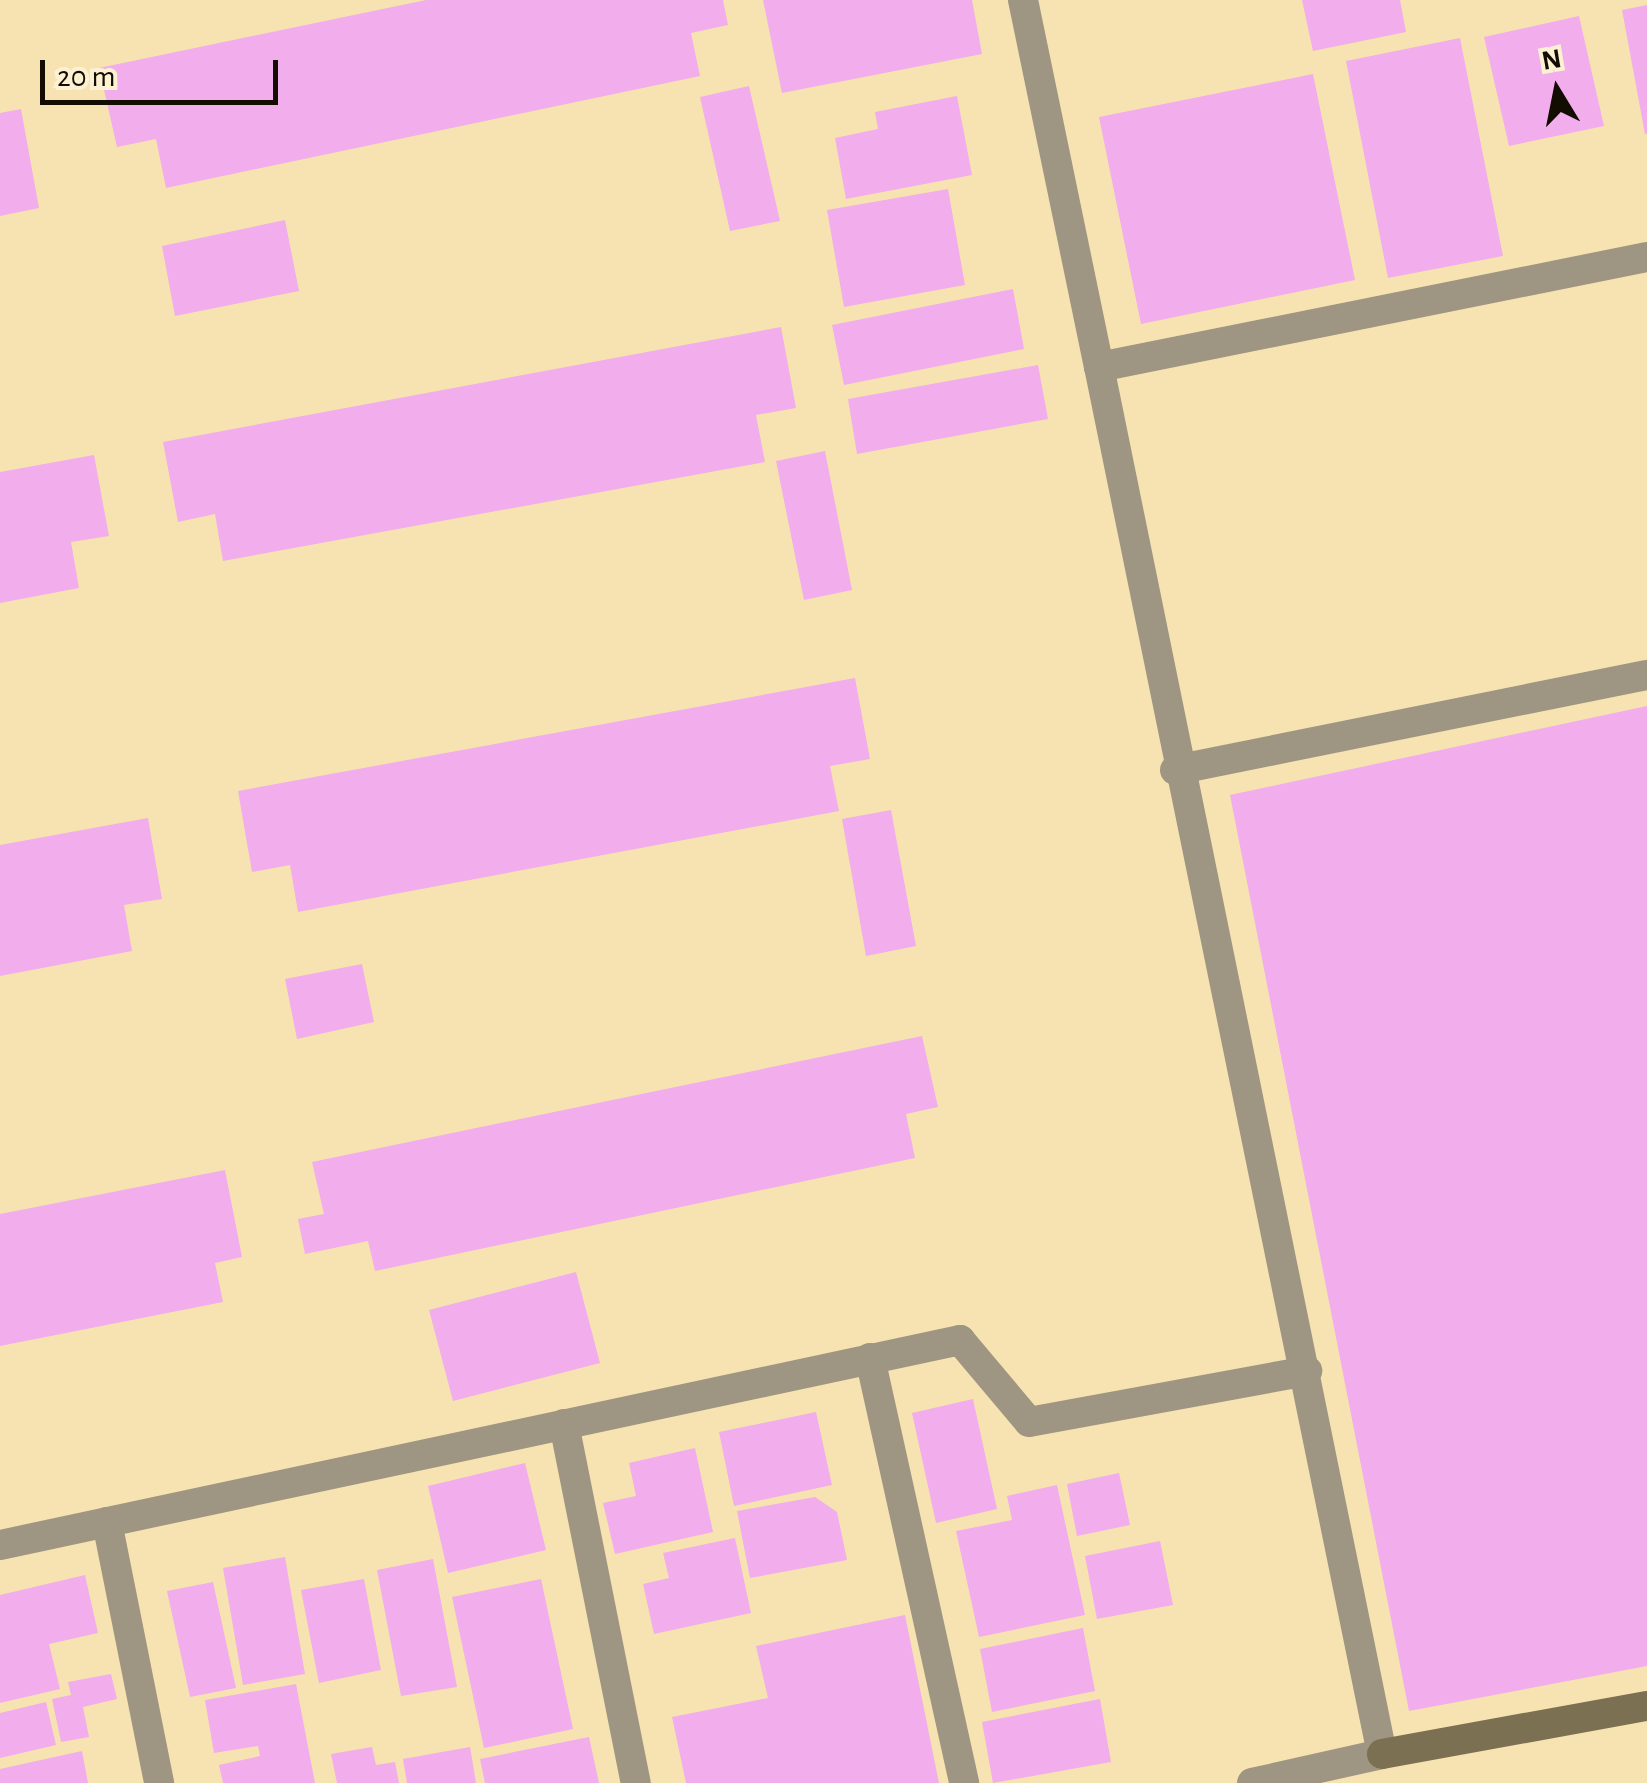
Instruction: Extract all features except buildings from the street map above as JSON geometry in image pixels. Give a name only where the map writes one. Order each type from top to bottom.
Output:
[{"type":"street","points":[[1024,0],[1099,366],[1175,770],[1307,1371],[1382,1754]]},
{"type":"street","points":[[1099,366],[1647,257]]},
{"type":"street","points":[[1175,770],[1647,675]]},
{"type":"street","points":[[0,1546],[960,1340],[1029,1422],[1307,1371]]},
{"type":"street","points":[[870,1358],[964,1783]]},
{"type":"street","points":[[564,1424],[636,1783]]},
{"type":"street","points":[[107,1522],[159,1783]]},
{"type":"street","points":[[1252,1783],[1382,1754],[1647,1706]]}]
